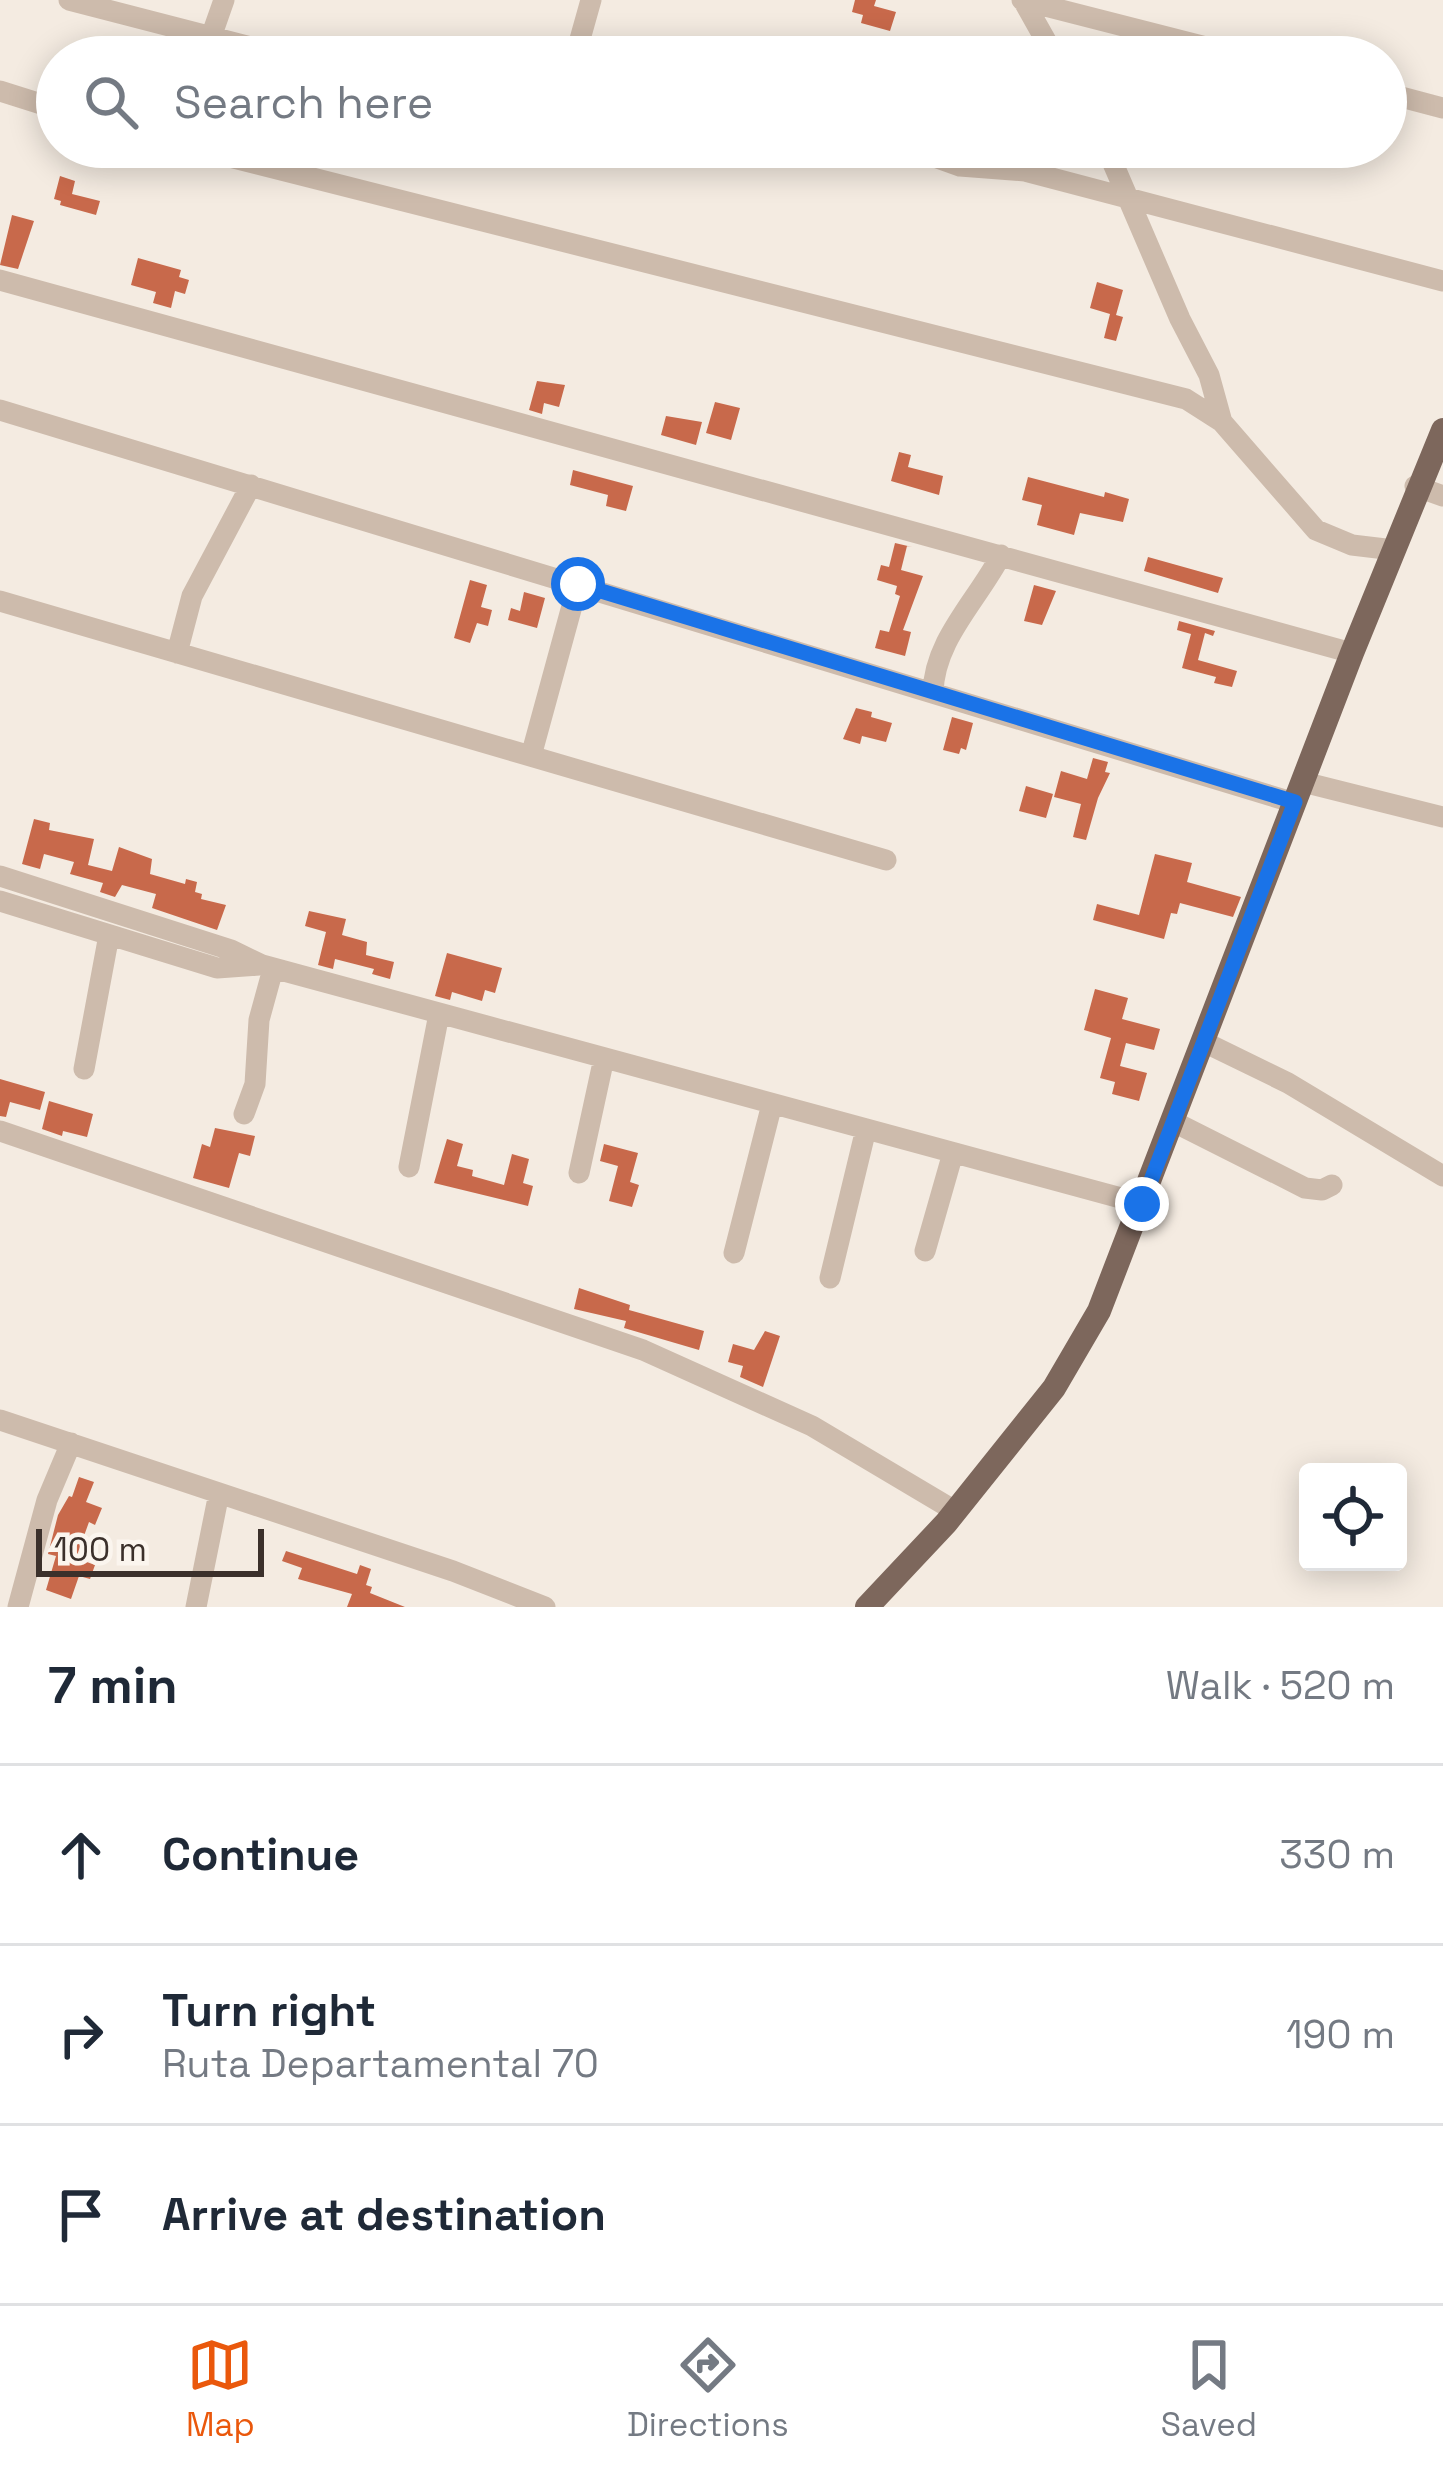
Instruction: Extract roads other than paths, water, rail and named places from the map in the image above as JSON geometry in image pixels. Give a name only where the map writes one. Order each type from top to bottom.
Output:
[{"type":"main road","points":[[872,1606],[1054,1388],[1099,1311],[1352,653],[1394,550],[1426,490],[1443,430]]},
{"type":"street","points":[[72,0],[207,36]]},
{"type":"street","points":[[211,36],[224,0]]},
{"type":"street","points":[[581,36],[591,0]]},
{"type":"street","points":[[1022,0],[1043,36]]},
{"type":"street","points":[[1022,0],[1163,36]]},
{"type":"street","points":[[0,91],[36,102]]},
{"type":"street","points":[[1407,98],[1443,107]]},
{"type":"street","points":[[273,168],[1186,399],[1222,422],[1316,530],[1352,545],[1394,550]]},
{"type":"street","points":[[986,168],[1024,171],[1443,281]]},
{"type":"street","points":[[1115,168],[1209,375],[1222,422]]},
{"type":"street","points":[[0,280],[1352,653]]},
{"type":"street","points":[[0,410],[933,693],[1299,792],[1443,817]]},
{"type":"street","points":[[177,653],[192,596],[251,485]]},
{"type":"street","points":[[933,693],[942,646],[982,591],[1001,555]]},
{"type":"street","points":[[531,756],[578,584]]},
{"type":"street","points":[[0,601],[886,860]]},
{"type":"street","points":[[0,876],[231,950],[268,967],[1142,1204]]},
{"type":"street","points":[[0,901],[217,968],[268,967]]},
{"type":"street","points":[[84,1069],[110,935]]},
{"type":"street","points":[[244,1114],[255,1084],[268,967]]},
{"type":"street","points":[[409,1167],[439,1013]]},
{"type":"street","points":[[1204,1042],[1288,1083],[1443,1176]]},
{"type":"street","points":[[579,1173],[604,1058]]},
{"type":"street","points":[[734,1253],[772,1104]]},
{"type":"street","points":[[1174,1122],[1305,1188],[1322,1190],[1332,1185]]},
{"type":"street","points":[[830,1278],[866,1129]]},
{"type":"street","points":[[0,1131],[644,1350],[812,1426],[955,1511]]},
{"type":"street","points":[[925,1252],[953,1153]]},
{"type":"street","points":[[0,1420],[453,1571],[544,1607]]},
{"type":"street","points":[[19,1607],[46,1500],[71,1443]]},
{"type":"street","points":[[196,1607],[219,1493]]}]
